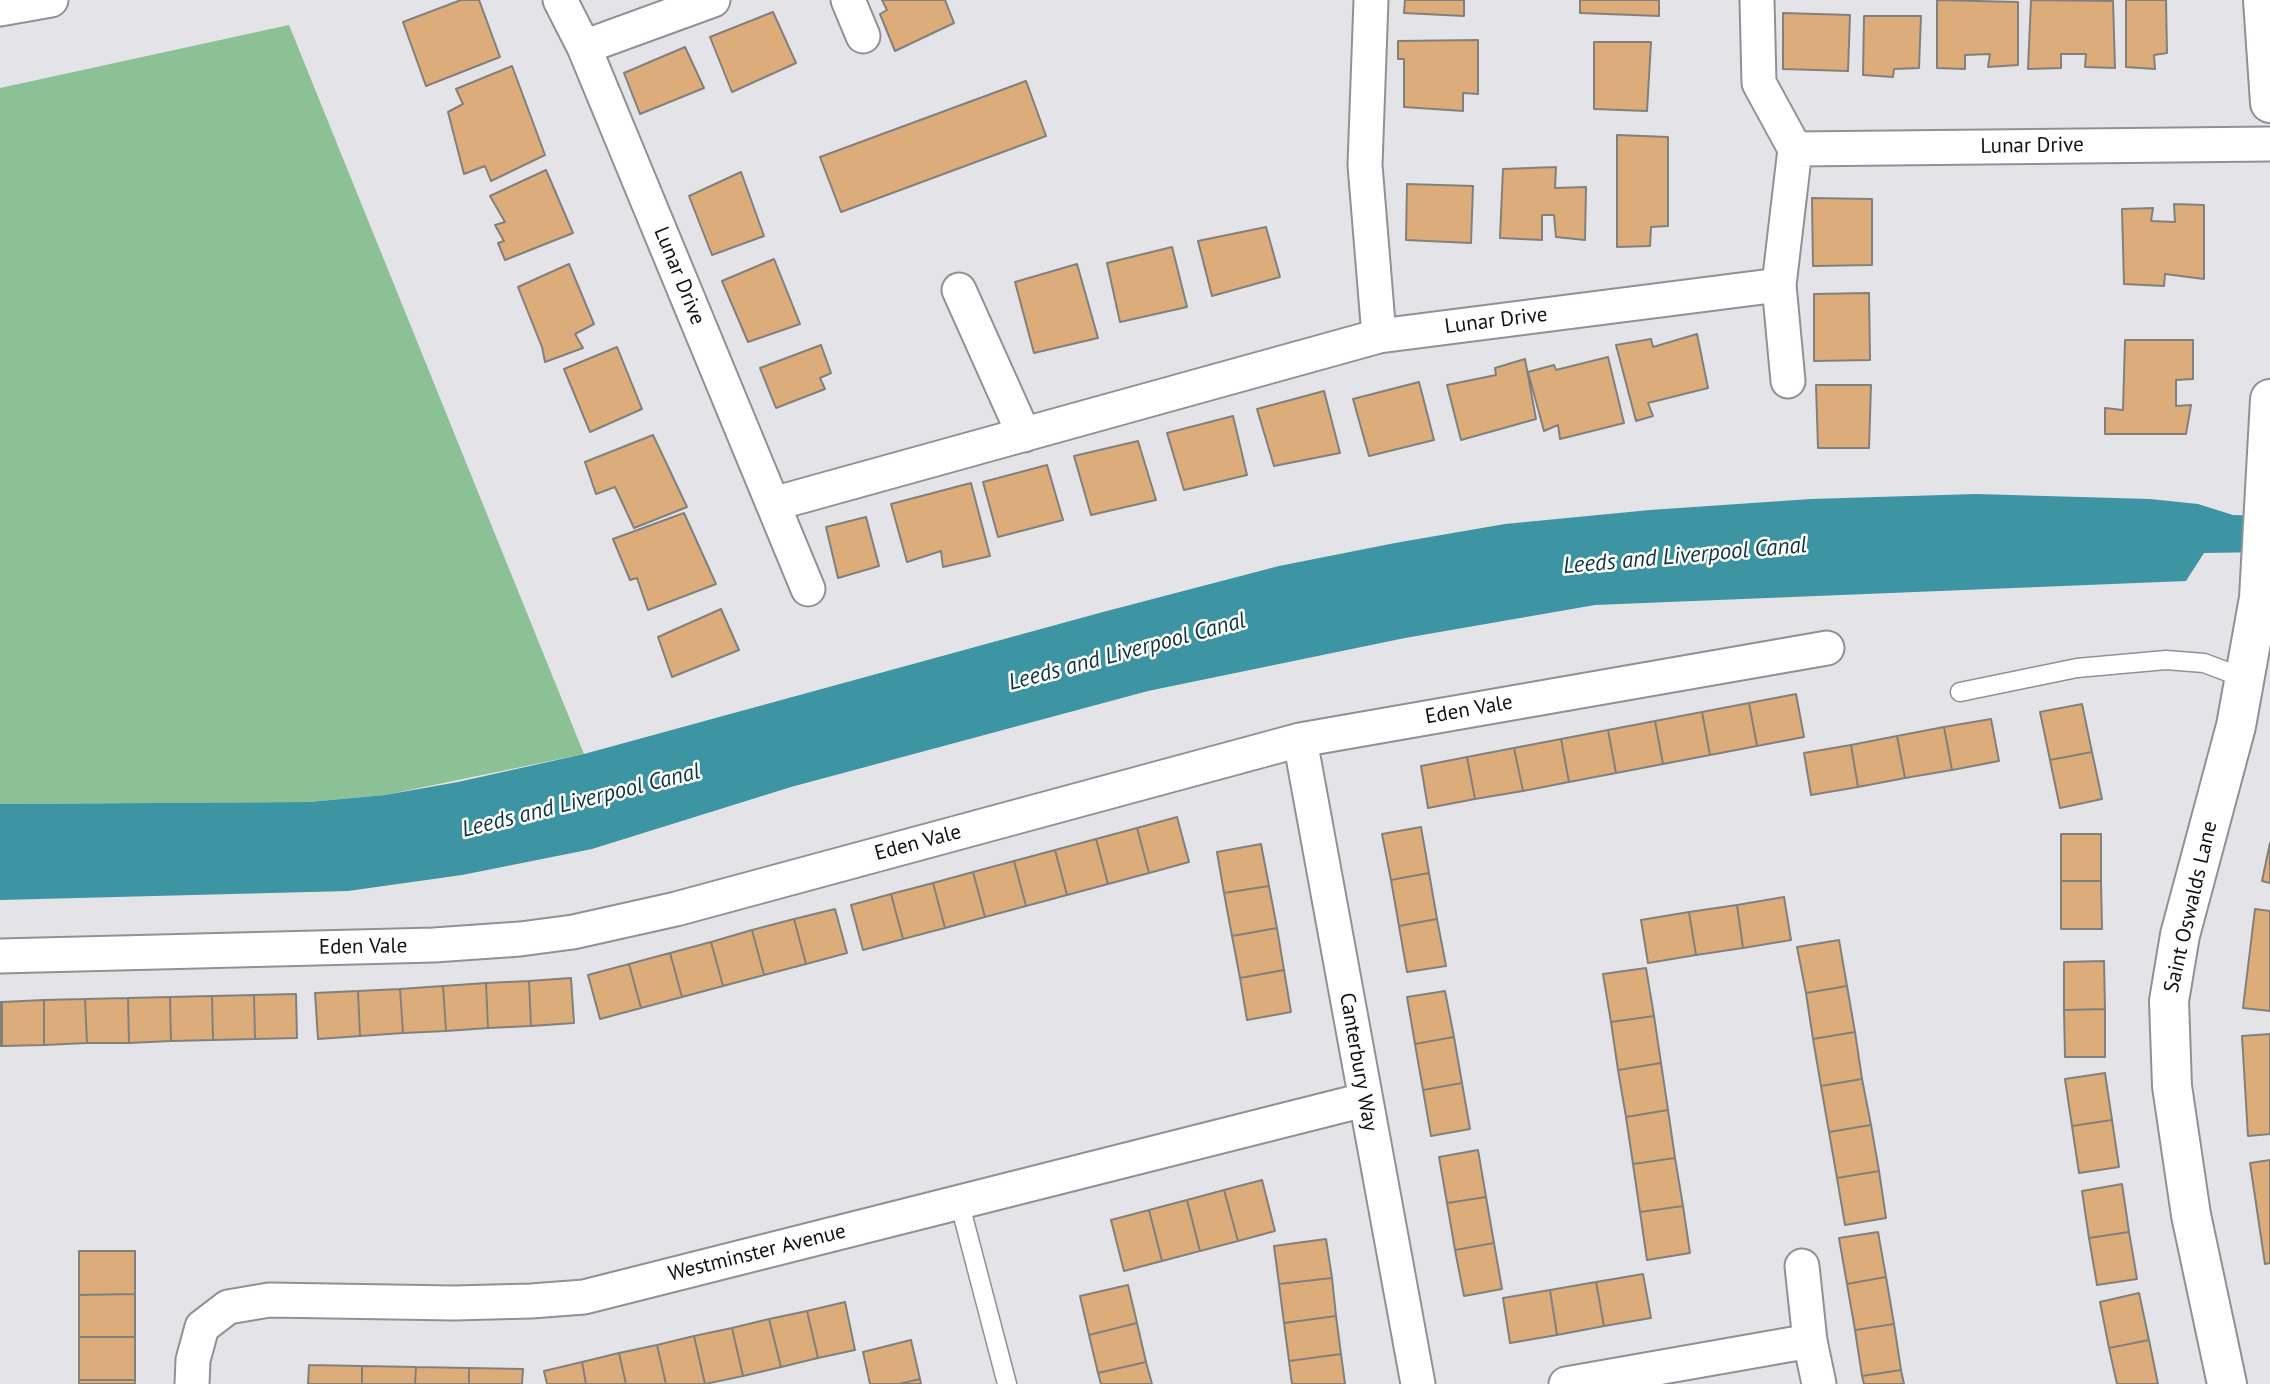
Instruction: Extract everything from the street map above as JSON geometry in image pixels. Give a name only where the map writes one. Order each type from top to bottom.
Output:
[{"type":"street","points":[[0,9],[51,0]]},
{"type":"street","name":"Lunar Drive","points":[[560,0],[584,47],[808,589]]},
{"type":"street","points":[[584,47],[713,0]]},
{"type":"street","points":[[848,0],[863,36]]},
{"type":"street","points":[[1371,0],[1365,165],[1379,336]]},
{"type":"street","points":[[1757,0],[1759,83],[1795,149],[1779,285],[1788,382]]},
{"type":"street","points":[[2263,0],[2270,103]]},
{"type":"street","name":"Lunar Drive","points":[[1795,149],[2270,144]]},
{"type":"street","name":"Lunar Drive","points":[[774,504],[1379,336],[1779,285]]},
{"type":"street","points":[[959,290],[1024,435]]},
{"type":"street","name":"Saint Oswalds Lane","points":[[2227,1384],[2190,1215],[2172,1086],[2169,1001],[2180,935],[2236,726],[2259,598],[2265,503],[2263,486],[2270,399]]},
{"type":"street","name":"Eden Vale","points":[[0,956],[434,945],[573,932],[676,909],[1300,740],[1826,648]]},
{"type":"street","name":"Canterbury Way","points":[[1300,740],[1418,1384]]},
{"type":"street","name":"Westminster Avenue","points":[[192,1384],[193,1360],[202,1327],[228,1307],[269,1300],[454,1303],[584,1297],[1364,1100]]},
{"type":"street","points":[[1802,1266],[1810,1341],[1819,1384]]},
{"type":"street","points":[[1566,1384],[1810,1341]]},
{"type":"lane","points":[[1960,692],[2077,668],[2166,660],[2204,663],[2244,678]]},
{"type":"lane","points":[[959,1201],[1007,1384]]},
{"type":"green space","points":[[289,25],[584,754],[385,795],[309,802],[0,804],[0,88]]},
{"type":"water","name":"Leeds and Liverpool Canal","points":[[1976,494],[2150,499],[2198,504],[2233,515],[2270,516],[2270,552],[2204,553],[2186,581],[1595,605],[1405,638],[1148,691],[791,787],[592,849],[462,875],[348,891],[0,900],[0,804],[309,802],[385,795],[584,754],[1279,566],[1395,543],[1505,524],[1650,510],[1811,499]]},
{"type":"building","points":[[461,0],[479,0],[500,57],[426,86],[403,22]]},
{"type":"building","points":[[882,0],[945,0],[954,23],[895,51],[880,14],[887,10]]},
{"type":"building","points":[[1405,0],[1464,0],[1464,16],[1404,13]]},
{"type":"building","points":[[1580,0],[1659,0],[1659,16],[1580,13]]},
{"type":"building","points":[[1937,0],[2018,2],[2018,65],[1988,67],[1990,54],[1965,55],[1965,69],[1937,68]]},
{"type":"building","points":[[2031,0],[2113,1],[2115,68],[2085,67],[2086,54],[2061,54],[2061,68],[2028,69]]},
{"type":"building","points":[[2126,0],[2166,0],[2167,53],[2154,55],[2155,69],[2126,67]]},
{"type":"building","points":[[773,12],[796,63],[732,92],[710,37]]},
{"type":"building","points":[[1783,13],[1850,15],[1848,71],[1783,69]]},
{"type":"building","points":[[1864,16],[1921,16],[1919,68],[1894,69],[1893,77],[1863,75]]},
{"type":"building","points":[[1478,40],[1478,94],[1463,93],[1463,111],[1404,107],[1404,59],[1398,59],[1398,41]]},
{"type":"building","points":[[1594,42],[1651,42],[1647,111],[1594,109]]},
{"type":"building","points":[[685,47],[704,88],[640,114],[624,73]]},
{"type":"building","points":[[512,66],[545,155],[491,181],[485,166],[464,174],[448,112],[463,104],[456,89]]},
{"type":"building","points":[[1026,81],[1046,136],[841,212],[820,157]]},
{"type":"building","points":[[1617,135],[1668,137],[1668,226],[1651,227],[1650,246],[1617,247]]},
{"type":"building","points":[[1556,167],[1555,188],[1586,187],[1585,240],[1556,237],[1554,215],[1542,215],[1542,240],[1500,238],[1503,169]]},
{"type":"building","points":[[546,170],[573,233],[505,260],[498,243],[504,241],[495,225],[505,222],[490,196]]},
{"type":"building","points":[[741,172],[764,236],[712,255],[689,196]]},
{"type":"building","points":[[1407,184],[1473,186],[1471,243],[1406,240]]},
{"type":"building","points":[[1812,198],[1872,199],[1872,265],[1813,266]]},
{"type":"building","points":[[2174,204],[2204,205],[2204,279],[2165,274],[2164,286],[2124,284],[2122,209],[2153,208],[2151,221],[2175,222]]},
{"type":"building","points":[[1266,227],[1280,277],[1212,296],[1198,241]]},
{"type":"building","points":[[1172,247],[1187,307],[1120,322],[1107,263]]},
{"type":"building","points":[[774,259],[800,324],[748,342],[722,281]]},
{"type":"building","points":[[569,264],[594,324],[575,334],[583,348],[545,362],[542,347],[518,287]]},
{"type":"building","points":[[1077,264],[1098,338],[1034,353],[1015,282]]},
{"type":"building","points":[[1869,293],[1870,360],[1814,361],[1814,294]]},
{"type":"building","points":[[1697,334],[1708,388],[1648,403],[1653,416],[1636,421],[1616,345],[1651,339],[1653,347]]},
{"type":"building","points":[[2125,340],[2193,340],[2193,379],[2176,380],[2176,406],[2191,405],[2186,434],[2105,434],[2105,408],[2123,410]]},
{"type":"building","points":[[821,345],[831,373],[820,378],[825,389],[776,408],[760,368]]},
{"type":"building","points":[[617,347],[642,409],[590,432],[564,369]]},
{"type":"building","points":[[1608,357],[1624,423],[1560,439],[1558,425],[1544,431],[1528,372],[1554,365],[1556,370]]},
{"type":"building","points":[[1525,359],[1536,419],[1461,440],[1447,385],[1496,375],[1495,368]]},
{"type":"building","points":[[1419,382],[1434,440],[1369,456],[1353,399]]},
{"type":"building","points":[[1816,385],[1871,385],[1869,448],[1818,448]]},
{"type":"building","points":[[1324,391],[1340,453],[1274,466],[1257,409]]},
{"type":"building","points":[[1233,416],[1247,475],[1184,490],[1167,433]]},
{"type":"building","points":[[653,435],[687,507],[634,528],[615,487],[596,494],[585,462]]},
{"type":"building","points":[[1138,441],[1156,500],[1091,515],[1074,456]]},
{"type":"building","points":[[1047,465],[1063,520],[998,537],[983,482]]},
{"type":"building","points":[[971,483],[990,556],[943,567],[941,551],[907,562],[891,504]]},
{"type":"building","points":[[684,513],[716,584],[648,610],[637,578],[630,580],[613,539]]},
{"type":"building","points":[[866,517],[879,566],[838,578],[826,527]]},
{"type":"building","points":[[721,609],[739,650],[672,677],[658,637]]},
{"type":"building","points":[[1796,694],[1804,737],[1757,746],[1749,703]]},
{"type":"building","points":[[1749,703],[1757,746],[1710,755],[1702,712]]},
{"type":"building","points":[[2082,704],[2092,752],[2050,760],[2040,712]]},
{"type":"building","points":[[1702,712],[1710,755],[1663,764],[1655,721]]},
{"type":"building","points":[[1991,719],[1999,761],[1952,770],[1944,727]]},
{"type":"building","points":[[1655,721],[1663,764],[1616,773],[1608,730]]},
{"type":"building","points":[[1944,727],[1952,770],[1905,778],[1897,736]]},
{"type":"building","points":[[1608,730],[1616,773],[1569,782],[1561,739]]},
{"type":"building","points":[[1897,736],[1905,778],[1858,787],[1851,745]]},
{"type":"building","points":[[1561,739],[1569,782],[1523,791],[1514,748]]},
{"type":"building","points":[[1851,745],[1858,787],[1811,795],[1804,753]]},
{"type":"building","points":[[1514,748],[1523,791],[1475,799],[1467,757]]},
{"type":"building","points":[[2092,752],[2102,799],[2060,808],[2050,760]]},
{"type":"building","points":[[1467,757],[1475,799],[1428,808],[1421,766]]},
{"type":"building","points":[[1177,817],[1189,862],[1149,873],[1137,828]]},
{"type":"building","points":[[1421,827],[1429,873],[1391,880],[1382,834]]},
{"type":"building","points":[[1137,828],[1149,873],[1108,884],[1096,839]]},
{"type":"building","points":[[2061,834],[2101,834],[2101,881],[2061,881]]},
{"type":"building","points":[[1096,839],[1108,884],[1067,895],[1055,850]]},
{"type":"building","points":[[2270,843],[2270,883],[2262,881]]},
{"type":"building","points":[[1261,844],[1269,886],[1224,893],[1217,852]]},
{"type":"building","points":[[1055,850],[1067,895],[1026,906],[1014,861]]},
{"type":"building","points":[[1014,861],[1026,906],[985,917],[973,872]]},
{"type":"building","points":[[973,872],[985,917],[945,928],[933,883]]},
{"type":"building","points":[[1429,873],[1437,919],[1399,926],[1391,880]]},
{"type":"building","points":[[2061,881],[2101,881],[2102,929],[2061,929]]},
{"type":"building","points":[[933,883],[945,928],[903,939],[891,894]]},
{"type":"building","points":[[1269,886],[1277,928],[1232,936],[1224,893]]},
{"type":"building","points":[[891,894],[903,939],[863,950],[851,905]]},
{"type":"building","points":[[1784,897],[1791,940],[1743,948],[1737,905]]},
{"type":"building","points":[[1737,905],[1743,948],[1696,955],[1689,912]]},
{"type":"building","points":[[835,909],[847,953],[806,964],[794,919]]},
{"type":"building","points":[[2255,909],[2270,911],[2270,1011],[2243,1008]]},
{"type":"building","points":[[1689,912],[1696,955],[1648,963],[1641,920]]},
{"type":"building","points":[[794,919],[806,964],[764,975],[752,930]]},
{"type":"building","points":[[1437,919],[1446,966],[1407,972],[1399,926]]},
{"type":"building","points":[[1277,928],[1284,970],[1240,978],[1232,936]]},
{"type":"building","points":[[752,930],[764,975],[723,986],[711,942]]},
{"type":"building","points":[[1839,940],[1847,986],[1806,993],[1797,947]]},
{"type":"building","points":[[711,942],[723,986],[682,997],[670,953]]},
{"type":"building","points":[[670,953],[682,997],[641,1008],[629,964]]},
{"type":"building","points":[[2104,961],[2105,1009],[2064,1010],[2064,962]]},
{"type":"building","points":[[629,964],[641,1008],[600,1019],[588,975]]},
{"type":"building","points":[[1646,968],[1654,1016],[1611,1022],[1603,974]]},
{"type":"building","points":[[1284,970],[1291,1012],[1247,1020],[1240,978]]},
{"type":"building","points":[[571,978],[574,1023],[531,1026],[529,981]]},
{"type":"building","points":[[529,981],[531,1026],[488,1028],[486,983]]},
{"type":"building","points":[[486,983],[488,1028],[446,1031],[443,986]]},
{"type":"building","points":[[443,986],[446,1031],[403,1033],[400,989]]},
{"type":"building","points":[[1847,986],[1855,1032],[1813,1039],[1806,993]]},
{"type":"building","points":[[400,989],[403,1033],[360,1036],[358,991]]},
{"type":"building","points":[[358,991],[360,1036],[318,1039],[315,993]]},
{"type":"building","points":[[1445,991],[1454,1037],[1415,1044],[1407,997]]},
{"type":"building","points":[[296,994],[297,1038],[255,1039],[254,995]]},
{"type":"building","points":[[254,995],[255,1039],[213,1040],[212,996]]},
{"type":"building","points":[[212,996],[213,1040],[171,1041],[170,997]]},
{"type":"building","points":[[170,997],[171,1041],[129,1043],[128,998]]},
{"type":"building","points":[[128,998],[129,1043],[87,1043],[85,999]]},
{"type":"building","points":[[85,999],[87,1043],[44,1045],[44,1000]]},
{"type":"building","points":[[44,1000],[44,1045],[2,1046],[2,1002]]},
{"type":"building","points":[[2,1002],[2,1046],[0,1046]]},
{"type":"building","points":[[2105,1009],[2105,1057],[2065,1057],[2064,1010]]},
{"type":"building","points":[[1654,1016],[1661,1063],[1618,1070],[1611,1022]]},
{"type":"building","points":[[1855,1032],[1862,1079],[1821,1086],[1813,1039]]},
{"type":"building","points":[[2270,1034],[2270,1134],[2248,1136],[2242,1036]]},
{"type":"building","points":[[1454,1037],[1462,1083],[1423,1090],[1415,1044]]},
{"type":"building","points":[[1661,1063],[1668,1110],[1626,1117],[1618,1070]]},
{"type":"building","points":[[2105,1073],[2112,1120],[2072,1126],[2065,1079]]},
{"type":"building","points":[[1862,1079],[1871,1125],[1829,1132],[1821,1086]]},
{"type":"building","points":[[1462,1083],[1470,1129],[1431,1136],[1423,1090]]},
{"type":"building","points":[[1668,1110],[1675,1158],[1633,1164],[1626,1117]]},
{"type":"building","points":[[2112,1120],[2119,1167],[2079,1173],[2072,1126]]},
{"type":"building","points":[[1871,1125],[1879,1171],[1837,1178],[1829,1132]]},
{"type":"building","points":[[1478,1150],[1486,1197],[1447,1203],[1439,1157]]},
{"type":"building","points":[[1675,1158],[1683,1206],[1640,1212],[1633,1164]]},
{"type":"building","points":[[2270,1160],[2270,1263],[2265,1264],[2250,1163]]},
{"type":"building","points":[[1879,1171],[1886,1218],[1845,1225],[1837,1178]]},
{"type":"building","points":[[1262,1180],[1275,1231],[1238,1241],[1224,1190]]},
{"type":"building","points":[[2122,1184],[2129,1232],[2089,1238],[2082,1191]]},
{"type":"building","points":[[1224,1190],[1238,1241],[1200,1251],[1187,1200]]},
{"type":"building","points":[[1486,1197],[1494,1243],[1455,1250],[1447,1203]]},
{"type":"building","points":[[1187,1200],[1200,1251],[1162,1261],[1149,1210]]},
{"type":"building","points":[[1683,1206],[1690,1253],[1647,1260],[1640,1212]]},
{"type":"building","points":[[1149,1210],[1162,1261],[1124,1271],[1111,1220]]},
{"type":"building","points":[[1878,1232],[1886,1277],[1847,1284],[1839,1238]]},
{"type":"building","points":[[2129,1232],[2137,1279],[2097,1285],[2089,1238]]},
{"type":"building","points":[[1326,1239],[1332,1278],[1279,1284],[1274,1246]]},
{"type":"building","points":[[1494,1243],[1502,1289],[1464,1296],[1455,1250]]},
{"type":"building","points":[[79,1251],[135,1251],[135,1294],[79,1295]]},
{"type":"building","points":[[1643,1274],[1651,1318],[1604,1326],[1596,1282]]},
{"type":"building","points":[[1886,1277],[1894,1324],[1855,1330],[1847,1284]]},
{"type":"building","points":[[1332,1278],[1336,1316],[1284,1323],[1279,1284]]},
{"type":"building","points":[[1596,1282],[1604,1326],[1557,1335],[1550,1290]]},
{"type":"building","points":[[1128,1285],[1137,1323],[1089,1335],[1080,1296]]},
{"type":"building","points":[[1550,1290],[1557,1335],[1510,1343],[1503,1298]]},
{"type":"building","points":[[2139,1293],[2149,1340],[2109,1348],[2100,1302]]},
{"type":"building","points":[[135,1294],[135,1337],[79,1337],[79,1295]]},
{"type":"building","points":[[845,1302],[855,1350],[818,1358],[807,1311]]},
{"type":"building","points":[[807,1311],[818,1358],[781,1367],[769,1319]]},
{"type":"building","points":[[1336,1316],[1341,1354],[1289,1361],[1284,1323]]},
{"type":"building","points":[[769,1319],[781,1367],[743,1376],[732,1328]]},
{"type":"building","points":[[1137,1323],[1146,1362],[1098,1373],[1089,1335]]},
{"type":"building","points":[[1894,1324],[1901,1370],[1862,1376],[1855,1330]]},
{"type":"building","points":[[732,1328],[743,1376],[705,1384],[694,1336]]},
{"type":"building","points":[[694,1336],[705,1384],[666,1384],[657,1345]]},
{"type":"building","points":[[79,1337],[135,1337],[135,1380],[79,1380]]},
{"type":"building","points":[[911,1340],[920,1379],[899,1384],[870,1384],[863,1352]]},
{"type":"building","points":[[2149,1340],[2158,1384],[2117,1384],[2109,1348]]},
{"type":"building","points":[[657,1345],[666,1384],[626,1384],[619,1353]]},
{"type":"building","points":[[619,1353],[626,1384],[586,1384],[582,1362]]},
{"type":"building","points":[[1341,1354],[1345,1384],[1292,1384],[1289,1361]]},
{"type":"building","points":[[582,1362],[586,1384],[547,1384],[544,1371]]},
{"type":"building","points":[[1146,1362],[1152,1384],[1101,1384],[1098,1373]]},
{"type":"building","points":[[309,1365],[362,1366],[362,1384],[308,1384]]},
{"type":"building","points":[[362,1366],[416,1367],[415,1384],[362,1384]]},
{"type":"building","points":[[416,1367],[469,1368],[469,1384],[415,1384]]},
{"type":"building","points":[[469,1368],[523,1369],[522,1384],[469,1384]]},
{"type":"building","points":[[1901,1370],[1904,1384],[1864,1384],[1862,1376]]},
{"type":"building","points":[[920,1379],[921,1384],[899,1384]]},
{"type":"building","points":[[79,1380],[135,1380],[135,1384],[79,1384]]}]
